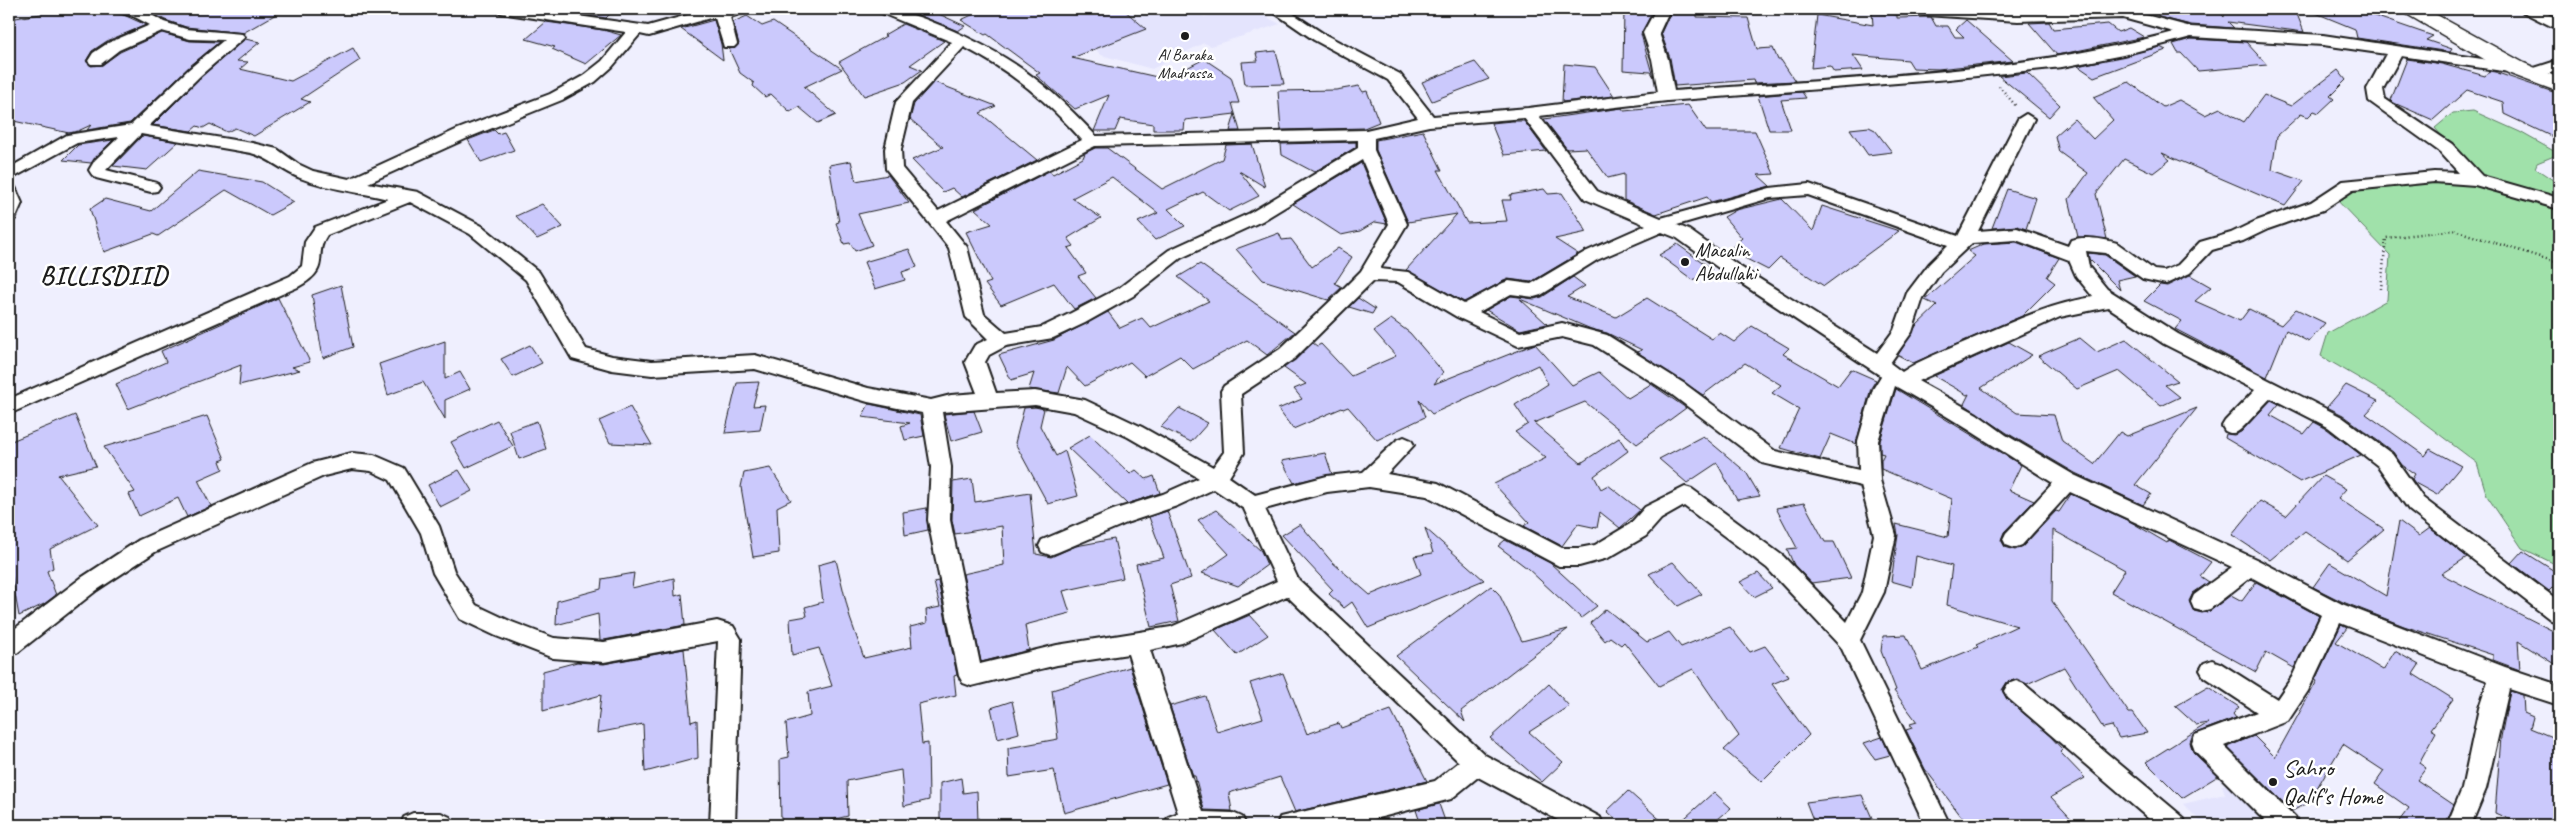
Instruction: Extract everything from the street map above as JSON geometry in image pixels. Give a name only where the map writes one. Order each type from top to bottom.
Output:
[{"type":"street","points":[[123,9],[136,10],[154,19],[161,26],[184,33],[221,34],[237,37],[195,72],[97,170],[100,174],[151,187]]},
{"type":"street","points":[[501,9],[649,31],[710,13],[722,15],[741,9]]},
{"type":"street","points":[[884,9],[933,26],[1002,63],[1046,93],[1092,141]]},
{"type":"street","points":[[1275,9],[1319,36],[1394,77],[1429,121]]},
{"type":"street","points":[[1663,9],[1651,34],[1660,60],[1667,96]]},
{"type":"street","points":[[1894,9],[2018,17],[2117,12],[2191,32],[2323,40],[2524,71],[2559,65]]},
{"type":"street","points":[[2412,9],[2524,71],[2559,86]]},
{"type":"street","points":[[2528,9],[2559,26]]},
{"type":"street","points":[[722,15],[729,44]]},
{"type":"street","points":[[96,62],[99,55],[120,43],[161,26]]},
{"type":"street","points":[[350,185],[464,133],[564,92],[589,79],[607,64],[636,30]]},
{"type":"street","points":[[989,400],[975,362],[982,350],[1002,340],[1046,333],[1078,318],[1126,292],[1175,254],[1256,217],[1366,142],[1429,121],[1528,113],[1667,96],[1949,74],[2062,62],[2123,50],[2191,32]]},
{"type":"street","points":[[961,41],[904,102],[893,149],[894,169],[958,246],[975,317],[1002,340]]},
{"type":"street","points":[[2395,52],[2375,89],[2376,102],[2446,148],[2458,163],[2476,180]]},
{"type":"street","points":[[1528,113],[1591,195],[1683,234],[1733,270],[1892,374],[1970,419],[1999,440],[2067,481],[2250,566],[2334,611],[2512,680],[2559,695]]},
{"type":"street","points":[[1849,640],[1873,592],[1885,535],[1870,480],[1868,441],[1883,389],[1892,374],[1914,298],[1934,268],[1965,241],[1972,223],[2026,119]]},
{"type":"street","points":[[9,175],[73,139],[138,129],[252,148],[271,153],[292,168],[308,175],[412,196],[476,230],[533,276],[579,354],[612,364],[652,368],[755,362],[868,395],[931,407],[951,402],[1035,398],[1078,405],[1135,432],[1216,479],[1252,504],[1290,585],[1476,763],[1591,825]]},
{"type":"street","points":[[937,219],[1092,141],[1366,142]]},
{"type":"street","points":[[1050,546],[1120,516],[1170,500],[1216,479],[1234,453],[1231,390],[1287,354],[1368,275],[1398,224],[1366,142]]},
{"type":"street","points":[[2559,204],[2476,180],[2434,177],[2349,185],[2317,206],[2262,225],[2237,237],[2206,246],[2184,269],[2166,278],[2149,275],[2111,247],[2077,244],[2076,256],[2081,272],[2094,281],[2100,293],[2171,339],[2335,422],[2364,442],[2385,460],[2416,504],[2559,613]]},
{"type":"street","points":[[1464,312],[1509,287],[1534,291],[1591,256],[1679,218],[1753,196],[1809,189],[1965,241],[2017,234],[2076,256]]},
{"type":"street","points":[[9,191],[13,203],[9,214]]},
{"type":"street","points":[[9,407],[278,289],[303,276],[312,267],[313,240],[321,231],[412,196]]},
{"type":"street","points":[[1368,275],[1402,276],[1464,312],[1518,339],[1562,330],[1600,340],[1678,389],[1768,457],[1870,480]]},
{"type":"street","points":[[1892,374],[1910,376],[1937,362],[2053,312],[2068,307],[2112,300]]},
{"type":"street","points":[[2232,426],[2241,414],[2268,389]]},
{"type":"street","points":[[931,407],[941,467],[939,520],[971,676],[1057,655],[1174,636],[1290,585]]},
{"type":"street","points":[[1369,479],[1404,445]]},
{"type":"street","points":[[9,646],[89,584],[147,546],[319,470],[352,461],[374,463],[397,474],[431,532],[444,573],[468,612],[504,629],[554,648],[604,652],[717,632],[725,633],[730,638],[723,825]]},
{"type":"street","points":[[1252,504],[1327,484],[1369,479],[1431,489],[1559,557],[1579,557],[1600,552],[1638,530],[1653,513],[1685,495],[1775,562],[1849,640],[1938,825]]},
{"type":"street","points":[[2014,538],[2067,481]]},
{"type":"street","points":[[2202,602],[2250,566]]},
{"type":"street","points":[[2286,825],[2204,743],[2280,714],[2300,684],[2334,611]]},
{"type":"street","points":[[1136,643],[1185,824],[1233,825]]},
{"type":"street","points":[[2212,670],[2280,714]]},
{"type":"street","points":[[2512,680],[2540,686],[2559,678]]},
{"type":"street","points":[[2459,825],[2474,790],[2491,708],[2512,680]]},
{"type":"street","points":[[2016,692],[2174,825]]},
{"type":"street","points":[[1289,825],[1337,817],[1442,791],[1476,763]]},
{"type":"street","points":[[413,825],[441,825]]},
{"type":"path","points":[[2381,289],[2386,238],[2454,230],[2559,262]]},
{"type":"path","points":[[2554,427],[2559,425]]},
{"type":"shaded area","name":"Al Baraka Madrassa","points":[[1042,9],[1059,9],[1068,16],[1087,9],[1200,9],[1195,12],[1205,17],[1222,9],[1251,9],[1280,24],[1211,46],[1204,43],[1152,69],[1101,55],[1092,45],[1037,11]],"holes":[[[1126,11],[1146,29],[1108,44]]]},
{"type":"shaded area","points":[[2238,783],[2275,825],[2204,825],[2183,804],[2225,794],[2222,785]]},
{"type":"green space","points":[[2473,111],[2520,132],[2559,154],[2537,163],[2535,168],[2559,184],[2559,566],[2522,548],[2487,496],[2477,463],[2386,394],[2321,356],[2328,333],[2387,300],[2390,255],[2331,194],[2450,180],[2459,156],[2435,128],[2453,113]]},
{"type":"building","points":[[45,9],[115,11],[146,25],[107,41],[92,51],[86,61],[91,66],[102,65],[120,52],[162,33],[190,41],[219,42],[188,68],[130,123],[87,130],[91,125],[69,133],[9,120],[9,19],[41,14]]},
{"type":"building","points":[[159,9],[285,9],[243,33],[186,27],[165,20],[152,13]]},
{"type":"building","points":[[562,9],[615,9],[606,18],[559,11]]},
{"type":"building","points":[[928,9],[965,26],[958,31],[918,15]]},
{"type":"building","points":[[985,9],[1123,9],[1146,29],[1072,58],[1166,79],[1204,59],[1231,77],[1239,103],[1232,103],[1240,131],[1230,131],[1235,114],[1185,120],[1184,130],[1153,130],[1153,124],[1120,119],[1115,131],[1094,131],[1109,95],[1075,109],[1036,75],[1040,73],[987,34],[985,35],[961,20]]},
{"type":"building","points":[[1624,9],[1654,9],[1641,34],[1653,77],[1650,72],[1623,70]]},
{"type":"building","points":[[1672,9],[1686,9],[1685,12],[1697,13],[1697,17],[1748,18],[1757,49],[1773,48],[1778,60],[1781,60],[1795,81],[1754,83],[1753,80],[1675,86],[1670,58],[1661,33]]},
{"type":"building","points":[[2155,9],[2217,9],[2224,17],[2225,9],[2295,9],[2304,32],[2228,22],[2234,28],[2191,25],[2159,17]]},
{"type":"building","points":[[2306,9],[2354,9],[2433,36],[2426,40],[2452,49],[2450,52],[2357,38],[2355,29]]},
{"type":"building","points":[[1872,12],[1897,15],[1897,18],[1931,17],[1936,26],[1948,26],[1955,37],[1964,37],[1956,29],[1966,20],[2013,61],[1938,69],[1913,68],[1908,60],[1853,55],[1863,70],[1834,72],[1830,66],[1811,68],[1817,15],[1873,25]]},
{"type":"building","points":[[747,16],[762,26],[773,22],[842,69],[804,87],[836,115],[818,123],[799,107],[790,112],[771,94],[765,97],[753,86],[754,83],[740,73],[729,49],[735,48],[739,44],[733,22]]},
{"type":"building","points":[[714,20],[721,44],[723,60],[681,29]]},
{"type":"building","points":[[546,22],[603,30],[621,35],[586,64],[552,49],[555,47],[526,39]]},
{"type":"building","points":[[2049,22],[2053,29],[2108,24],[2118,32],[2129,28],[2144,37],[2057,55],[2029,23]]},
{"type":"building","points":[[903,24],[944,41],[910,65],[922,70],[905,82],[864,96],[839,62],[886,36],[884,35]]},
{"type":"building","points":[[245,39],[260,42],[237,61],[248,62],[240,69],[291,81],[353,48],[360,60],[301,99],[310,102],[254,136],[235,128],[227,132],[210,124],[203,128],[197,126],[191,131],[153,125],[202,76]]},
{"type":"building","points":[[2191,39],[2246,42],[2267,65],[2198,71],[2181,53],[2178,53],[2173,44]]},
{"type":"building","points":[[2160,47],[2166,50],[2094,77],[2078,66]]},
{"type":"building","points":[[1276,51],[1284,84],[1245,85],[1242,62],[1258,61],[1256,53]]},
{"type":"building","points":[[2407,59],[2442,64],[2485,76],[2489,71],[2495,72],[2559,94],[2559,140],[2504,114],[2503,102],[2467,90],[2433,120],[2394,103],[2391,100]]},
{"type":"building","points":[[1475,62],[1489,79],[1432,101],[1422,82]]},
{"type":"building","points":[[1564,64],[1595,67],[1614,96],[1562,102]]},
{"type":"building","points":[[2338,70],[2346,80],[2330,96],[2334,99],[2319,113],[2314,111],[2308,117],[2301,114],[2277,136],[2272,170],[2304,181],[2285,206],[2162,153],[2170,160],[2153,173],[2124,159],[2096,194],[2107,239],[2078,237],[2069,199],[2088,173],[2059,152],[2055,136],[2074,119],[2093,139],[2113,120],[2093,97],[2129,82],[2163,107],[2179,100],[2205,115],[2220,108],[2244,122],[2264,95],[2291,106]]},
{"type":"building","points":[[2027,73],[2060,105],[2049,117],[1999,76]]},
{"type":"building","points":[[934,82],[996,106],[980,113],[1037,160],[962,197],[952,188],[943,192],[912,160],[943,147],[910,119],[914,104]]},
{"type":"building","points":[[1359,86],[1363,92],[1367,91],[1379,122],[1364,128],[1281,130],[1278,91],[1336,90]]},
{"type":"building","points":[[1802,92],[1806,98],[1781,100],[1791,130],[1769,130],[1758,96]]},
{"type":"building","points":[[1688,105],[1706,131],[1755,131],[1774,174],[1758,175],[1770,186],[1711,202],[1707,197],[1656,214],[1624,200],[1624,174],[1608,178],[1586,148],[1567,149],[1544,119],[1622,108],[1624,111]]},
{"type":"building","points":[[1524,121],[1546,151],[1504,155],[1491,123]]},
{"type":"building","points":[[1869,127],[1875,130],[1892,152],[1868,155],[1850,129]]},
{"type":"building","points":[[494,130],[498,134],[504,132],[514,150],[481,162],[468,140]]},
{"type":"building","points":[[1423,131],[1442,170],[1438,170],[1467,223],[1507,221],[1502,200],[1511,200],[1510,195],[1544,189],[1548,194],[1562,193],[1587,232],[1555,239],[1578,254],[1531,282],[1508,279],[1464,302],[1406,270],[1457,214],[1408,222],[1376,150],[1376,140]]},
{"type":"building","points":[[142,136],[178,142],[147,170],[113,166]]},
{"type":"building","points":[[113,140],[91,163],[63,160],[78,145]]},
{"type":"building","points":[[1356,142],[1356,147],[1314,172],[1282,155],[1281,144]]},
{"type":"building","points":[[1252,144],[1265,187],[1239,171],[1259,196],[1229,211],[1203,192],[1168,209],[1185,226],[1155,240],[1138,222],[1158,213],[1112,177],[1072,198],[1101,218],[1068,238],[1074,246],[1068,248],[1086,273],[1078,276],[1096,298],[1074,309],[1054,283],[1001,305],[985,284],[991,282],[966,232],[992,224],[975,209],[1049,171],[1053,174],[1083,158],[1085,153],[1095,148],[1107,148],[1162,189],[1222,159],[1226,145]]},
{"type":"building","points":[[851,161],[856,181],[888,175],[909,203],[858,214],[872,245],[855,251],[850,243],[844,244],[836,223],[839,222],[829,165]]},
{"type":"building","points":[[1361,163],[1387,224],[1375,222],[1360,231],[1341,235],[1293,204]]},
{"type":"building","points":[[198,171],[262,182],[294,202],[270,215],[226,190],[158,236],[153,234],[104,252],[90,209],[105,199],[151,211]]},
{"type":"building","points":[[2007,189],[2036,198],[2026,229],[2017,226],[1992,228]]},
{"type":"building","points":[[1782,199],[1813,231],[1822,206],[1899,231],[1824,286],[1780,258],[1768,270],[1729,250],[1742,238],[1724,217],[1736,210]]},
{"type":"building","points":[[542,204],[563,227],[537,239],[516,216]]},
{"type":"building","points":[[1279,233],[1282,240],[1291,239],[1312,267],[1338,248],[1352,257],[1335,283],[1342,287],[1328,300],[1263,280],[1236,249]]},
{"type":"building","points":[[2016,242],[2059,258],[2047,277],[2055,283],[2022,316],[1913,363],[1898,355],[1916,326],[1937,306],[1925,300],[1975,256],[1968,251],[1984,244]]},
{"type":"building","name":"Macalin Abdullahi","points":[[1677,244],[1712,269],[1693,280],[1659,255]]},
{"type":"building","points":[[909,249],[917,267],[902,272],[905,280],[875,289],[864,262]]},
{"type":"building","points":[[2088,253],[2105,255],[2135,276],[2117,280],[2120,290],[2089,259]]},
{"type":"building","points":[[1200,264],[1295,332],[1267,355],[1247,340],[1193,369],[1180,356],[1145,376],[1130,362],[1085,386],[1067,367],[1059,393],[1029,389],[1034,373],[1011,380],[999,355],[1054,340],[1108,312],[1120,328],[1142,318],[1151,328],[1209,301],[1178,277]]},
{"type":"building","points":[[2190,275],[2211,287],[2195,301],[2240,321],[2249,309],[2281,325],[2296,309],[2325,323],[2309,342],[2286,330],[2267,377],[2175,329],[2182,321],[2144,301],[2160,285],[2167,286]]},
{"type":"building","points":[[1573,277],[1585,286],[1567,297],[1616,317],[1647,298],[1712,339],[1720,333],[1734,342],[1752,326],[1789,348],[1783,354],[1838,386],[1851,369],[1876,380],[1871,388],[1856,444],[1831,434],[1820,459],[1781,448],[1799,409],[1772,393],[1781,385],[1745,363],[1703,395],[1637,352],[1642,350],[1607,333],[1591,329],[1520,299],[1547,324],[1520,330],[1486,310],[1511,296],[1534,299],[1542,297]]},
{"type":"building","points":[[341,285],[353,347],[323,358],[312,295]]},
{"type":"building","points":[[278,298],[310,362],[292,367],[300,370],[239,385],[241,365],[128,409],[116,384],[166,362],[161,351]]},
{"type":"building","points":[[1358,298],[1375,309],[1372,314],[1349,307]]},
{"type":"building","points":[[1391,319],[1410,333],[1443,372],[1434,384],[1535,344],[1572,385],[1599,372],[1628,398],[1651,384],[1686,408],[1637,444],[1585,402],[1534,423],[1581,463],[1619,438],[1628,451],[1594,476],[1601,489],[1608,485],[1640,510],[1620,528],[1600,512],[1597,528],[1578,524],[1562,546],[1524,526],[1529,522],[1494,484],[1546,458],[1515,432],[1528,424],[1515,405],[1548,384],[1538,365],[1432,414],[1419,400],[1425,417],[1377,440],[1348,407],[1293,429],[1278,409],[1302,399],[1294,389],[1306,384],[1284,368],[1313,343],[1317,346],[1321,344],[1351,376],[1396,356],[1374,331]]},
{"type":"building","points":[[2080,338],[2097,352],[2126,339],[2178,381],[2165,385],[2180,397],[2161,406],[2119,371],[2077,389],[2038,356]]},
{"type":"building","points":[[445,341],[445,379],[460,372],[470,389],[445,400],[445,419],[423,382],[388,395],[379,364]]},
{"type":"building","points":[[2009,342],[2032,355],[1981,388],[2017,413],[2054,415],[2062,441],[2094,464],[2120,432],[2127,436],[2197,408],[2135,485],[2151,494],[2143,505],[2075,473],[2007,433],[1964,404],[1969,394],[1967,395],[1934,376]]},
{"type":"building","points":[[530,345],[542,363],[513,377],[501,359]]},
{"type":"building","points":[[759,382],[753,406],[765,405],[760,430],[725,433],[737,383]]},
{"type":"building","points":[[2346,385],[2378,401],[2366,414],[2425,456],[2430,449],[2461,466],[2437,495],[2415,483],[2412,479],[2415,474],[2402,465],[2393,452],[2343,415],[2327,407]]},
{"type":"building","points":[[1896,389],[2021,465],[2009,490],[2034,501],[2004,532],[2001,540],[2005,547],[2015,550],[2023,546],[2056,511],[2059,512],[2071,494],[2131,522],[2167,543],[2169,540],[2211,562],[2200,576],[2209,582],[2193,593],[2189,601],[2194,611],[2202,613],[2210,611],[2231,595],[2242,601],[2256,582],[2319,616],[2294,668],[2266,652],[2256,672],[2111,592],[2125,570],[2053,530],[2052,601],[2129,713],[2133,713],[2147,733],[2119,738],[2112,726],[2103,728],[2064,667],[2027,684],[2017,679],[2007,682],[2002,690],[2007,699],[2050,736],[2063,750],[2060,752],[2085,778],[2051,797],[2077,825],[1968,825],[1925,769],[1906,730],[1912,728],[1910,724],[1917,722],[1894,691],[1896,690],[1881,651],[1883,636],[1906,635],[1922,670],[1978,647],[1976,645],[2017,626],[1947,605],[1952,566],[1916,556],[1912,587],[1891,581],[1898,535],[1896,524],[1948,537],[1952,499],[1881,469],[1881,460],[1884,454],[1880,453],[1880,441]]},
{"type":"building","points":[[2271,400],[2279,404],[2270,415],[2304,434],[2314,422],[2327,429],[2361,455],[2300,482],[2225,438],[2226,434],[2234,435],[2241,432]]},
{"type":"building","points":[[869,404],[920,415],[924,436],[905,440],[901,426],[910,423],[862,417]]},
{"type":"building","points":[[630,407],[652,445],[610,443],[599,421]]},
{"type":"building","points":[[1035,407],[1044,409],[1040,426],[1056,456],[1065,451],[1078,496],[1048,504],[1015,443],[1024,408]]},
{"type":"building","points":[[1179,408],[1208,423],[1191,442],[1161,427]]},
{"type":"building","points":[[974,411],[982,432],[951,441],[944,414]]},
{"type":"building","points":[[75,415],[96,466],[58,475],[98,525],[50,549],[53,568],[47,571],[56,595],[44,604],[19,616],[9,562],[9,442]]},
{"type":"building","points":[[207,416],[225,459],[220,461],[223,469],[198,480],[211,506],[187,517],[178,498],[139,516],[129,494],[135,492],[104,447]]},
{"type":"building","points":[[497,420],[513,446],[466,468],[451,442]]},
{"type":"building","points":[[537,421],[546,449],[519,459],[510,431]]},
{"type":"building","points":[[1090,435],[1130,474],[1136,470],[1146,479],[1154,476],[1160,493],[1127,504],[1068,448]]},
{"type":"building","points":[[1703,436],[1746,472],[1760,496],[1737,500],[1717,463],[1687,483],[1659,459]]},
{"type":"building","points":[[1325,453],[1332,474],[1294,483],[1282,461]]},
{"type":"building","points":[[770,468],[791,500],[777,507],[779,553],[753,557],[741,487],[744,473]]},
{"type":"building","points":[[459,470],[472,491],[440,507],[428,485]]},
{"type":"building","points":[[2323,476],[2346,489],[2338,498],[2384,529],[2347,560],[2305,531],[2270,560],[2232,535],[2260,501],[2286,516]]},
{"type":"building","points":[[972,479],[975,502],[1030,493],[1036,554],[1051,557],[1076,546],[1114,539],[1123,578],[1063,591],[1070,613],[1025,625],[1029,650],[981,662],[963,574],[1004,565],[1002,526],[955,534],[952,520],[953,482]]},
{"type":"building","points":[[1804,503],[1825,542],[1834,542],[1851,578],[1811,583],[1794,565],[1787,549],[1797,548],[1776,508]]},
{"type":"building","points":[[927,508],[928,530],[905,535],[903,512]]},
{"type":"building","points":[[1216,510],[1261,551],[1267,565],[1238,586],[1202,573],[1229,554],[1198,520]]},
{"type":"building","points":[[1167,511],[1191,578],[1170,585],[1179,621],[1151,627],[1136,564],[1164,558],[1149,517]]},
{"type":"building","points":[[2399,521],[2419,536],[2430,528],[2467,557],[2441,574],[2559,634],[2559,667],[2518,641],[2520,670],[2493,660],[2493,655],[2404,626],[2343,602],[2313,587],[2330,563],[2386,596]]},
{"type":"building","points":[[1300,524],[1332,562],[1370,595],[1421,574],[1414,556],[1433,553],[1425,528],[1484,580],[1368,628],[1352,602],[1344,608],[1329,594],[1333,590],[1282,535]]},
{"type":"building","points":[[1505,540],[1550,563],[1597,606],[1581,618],[1527,568],[1498,546]]},
{"type":"building","points":[[2523,551],[2559,574],[2559,581],[2549,591],[2512,563]]},
{"type":"building","points":[[836,560],[850,618],[864,658],[912,647],[910,627],[927,623],[926,610],[940,607],[934,582],[938,581],[957,675],[954,676],[956,695],[918,704],[922,744],[928,743],[929,800],[904,806],[901,770],[847,781],[848,816],[819,823],[819,825],[781,825],[780,759],[789,757],[786,723],[810,716],[808,692],[832,686],[819,648],[792,655],[790,619],[807,616],[805,607],[823,602],[818,565]]},
{"type":"building","points":[[1673,562],[1702,594],[1678,606],[1649,574]]},
{"type":"building","points":[[634,573],[632,588],[674,578],[675,596],[682,594],[685,625],[600,640],[598,614],[556,625],[557,601],[601,589],[602,579]]},
{"type":"building","points":[[1758,573],[1772,588],[1754,597],[1740,582]]},
{"type":"building","points":[[1491,586],[1499,594],[1522,641],[1568,629],[1461,711],[1465,722],[1396,656]]},
{"type":"building","points":[[1606,609],[1647,642],[1669,632],[1681,647],[1730,627],[1750,652],[1765,646],[1789,677],[1772,684],[1809,735],[1762,782],[1724,750],[1739,736],[1693,669],[1659,686],[1624,642],[1621,645],[1610,637],[1605,641],[1590,623]]},
{"type":"building","points":[[1250,615],[1268,635],[1237,655],[1215,630]]},
{"type":"building","points":[[2341,625],[2347,628],[2336,642],[2383,670],[2395,651],[2419,665],[2413,674],[2453,699],[2431,729],[2436,732],[2419,763],[2426,768],[2417,780],[2454,805],[2445,825],[2396,825],[2409,808],[2375,784],[2384,771],[2343,744],[2308,803],[2292,811],[2227,747],[2254,736],[2275,757],[2317,681],[2315,680]]},
{"type":"building","points":[[684,649],[691,722],[697,720],[698,758],[645,772],[643,724],[597,733],[601,695],[543,711],[543,671],[577,662],[604,664]]},
{"type":"building","points":[[1130,667],[1167,784],[1064,813],[1054,770],[1009,777],[1008,748],[1058,739],[1052,690]]},
{"type":"building","points":[[1283,673],[1307,734],[1339,723],[1341,728],[1391,710],[1427,781],[1295,812],[1280,777],[1229,793],[1232,811],[1204,810],[1195,776],[1193,776],[1170,706],[1205,696],[1217,732],[1263,718],[1250,683]]},
{"type":"building","points":[[1549,684],[1569,706],[1529,732],[1563,762],[1542,782],[1490,738]]},
{"type":"building","points":[[2208,687],[2239,707],[2233,714],[2236,718],[2193,734],[2190,742],[2193,752],[2218,776],[2182,798],[2146,762],[2208,723],[2196,725],[2175,706]]},
{"type":"building","points":[[2510,691],[2523,695],[2524,713],[2533,717],[2530,728],[2559,740],[2558,825],[2522,825],[2495,813],[2501,737]]},
{"type":"building","points":[[1012,701],[1019,733],[998,739],[991,708]]},
{"type":"building","points":[[1882,737],[1890,755],[1875,759],[1864,743]]},
{"type":"building","points":[[961,778],[963,793],[977,791],[978,822],[940,825],[940,783]]},
{"type":"building","points":[[1628,791],[1666,825],[1622,825],[1607,811]]},
{"type":"building","points":[[1714,792],[1731,808],[1711,825],[1677,825]]},
{"type":"building","points":[[1862,795],[1875,825],[1815,825],[1806,802]]},
{"type":"building","points":[[1439,804],[1445,821],[1421,825],[1416,810]]},
{"type":"place","name":"Al Baraka Madrassa","points":[[1185,36]]},
{"type":"place","name":"Macalin Abdullahi","points":[[1685,262]]},
{"type":"place","name":"Sahro Qalif's Home","points":[[2273,782]]},
{"type":"district","name":"BILLISDIID","points":[[104,275]]}]
